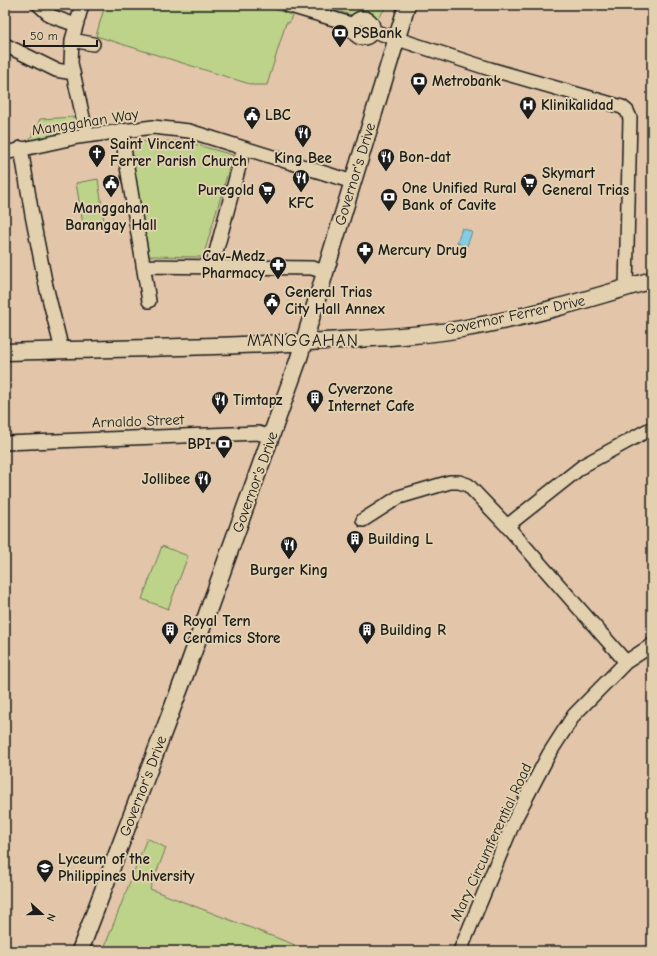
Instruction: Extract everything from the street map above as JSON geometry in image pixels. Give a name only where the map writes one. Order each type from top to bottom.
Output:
[{"type":"main road","name":"Governor's Drive","points":[[80,951],[138,802],[272,437],[304,342],[407,5]]},
{"type":"main road","name":"Governor Ferrer Drive","points":[[5,352],[278,345],[304,342],[395,337],[460,330],[562,307],[652,280]]},
{"type":"street","points":[[39,5],[45,12],[52,16],[76,25]]},
{"type":"street","points":[[82,5],[72,40],[71,63],[86,131]]},
{"type":"street","points":[[287,5],[354,25],[360,19],[366,18],[372,24],[373,31],[622,107],[627,111],[630,118],[626,288]]},
{"type":"street","points":[[72,40],[93,44]]},
{"type":"street","points":[[5,45],[56,70],[73,73]]},
{"type":"street","name":"Manggahan Way","points":[[62,350],[43,272],[21,148],[121,130],[153,127],[189,130],[353,182]]},
{"type":"street","points":[[121,130],[149,301]]},
{"type":"street","points":[[5,153],[21,148]]},
{"type":"street","points":[[212,267],[244,148]]},
{"type":"street","points":[[143,266],[312,268],[325,272]]},
{"type":"street","points":[[507,526],[584,465],[652,428]]},
{"type":"street","name":"Arnaldo Street","points":[[5,442],[258,433],[272,437]]},
{"type":"street","points":[[364,520],[399,497],[436,485],[459,482],[468,485],[507,526],[626,662]]},
{"type":"street","name":"Mary Circumferential Road","points":[[460,951],[514,821],[549,754],[574,715],[626,662],[652,645]]},
{"type":"green space","points":[[105,5],[261,5],[292,15],[289,23],[286,23],[267,85],[253,85],[96,36]]},
{"type":"green space","points":[[317,5],[388,5],[378,18],[370,18],[340,12]]},
{"type":"green space","points":[[76,117],[80,132],[29,141],[40,119]]},
{"type":"green space","points":[[183,141],[233,155],[203,257],[148,256],[128,142]]},
{"type":"green space","points":[[98,179],[104,221],[83,224],[76,183]]},
{"type":"green space","points":[[162,546],[188,556],[168,609],[142,599]]},
{"type":"green space","points":[[147,838],[166,848],[150,889],[295,945],[293,951],[103,951]]},
{"type":"water","points":[[462,228],[472,232],[467,246],[457,243]]},
{"type":"place","name":"PSBank","points":[[340,48]]},
{"type":"place","name":"Metrobank","points":[[419,96]]},
{"type":"place","name":"Klinikalidad","points":[[528,120]]},
{"type":"place","name":"LBC","points":[[252,130]]},
{"type":"place","name":"King Bee","points":[[303,148]]},
{"type":"place","name":"Saint Vincent Ferrer Parish Church","points":[[97,168]]},
{"type":"place","name":"Bon-dat","points":[[386,172]]},
{"type":"place","name":"KFC","points":[[301,193]]},
{"type":"place","name":"Skymart General Trias","points":[[529,197]]},
{"type":"place","name":"Manggahan Barangay Hall","points":[[111,198]]},
{"type":"place","name":"Puregold","points":[[267,205]]},
{"type":"place","name":"One Unified Rural Bank of Cavite","points":[[389,212]]},
{"type":"place","name":"Mercury Drug","points":[[365,265]]},
{"type":"place","name":"Cav-Medz Pharmacy","points":[[278,280]]},
{"type":"place","name":"General Trias City Hall Annex","points":[[272,316]]},
{"type":"place","name":"Cyverzone Internet Cafe","points":[[315,413]]},
{"type":"place","name":"Timtapz","points":[[220,415]]},
{"type":"place","name":"BPI","points":[[224,459]]},
{"type":"place","name":"Jollibee","points":[[203,494]]},
{"type":"place","name":"Building L","points":[[355,554]]},
{"type":"place","name":"Burger King","points":[[289,560]]},
{"type":"place","name":"Royal Tern Ceramics Store","points":[[170,645]]},
{"type":"place","name":"Building R","points":[[367,645]]},
{"type":"place","name":"Lyceum of the Philippines University","points":[[45,883]]},
{"type":"district","name":"MANGGAHAN","points":[[303,340]]}]
